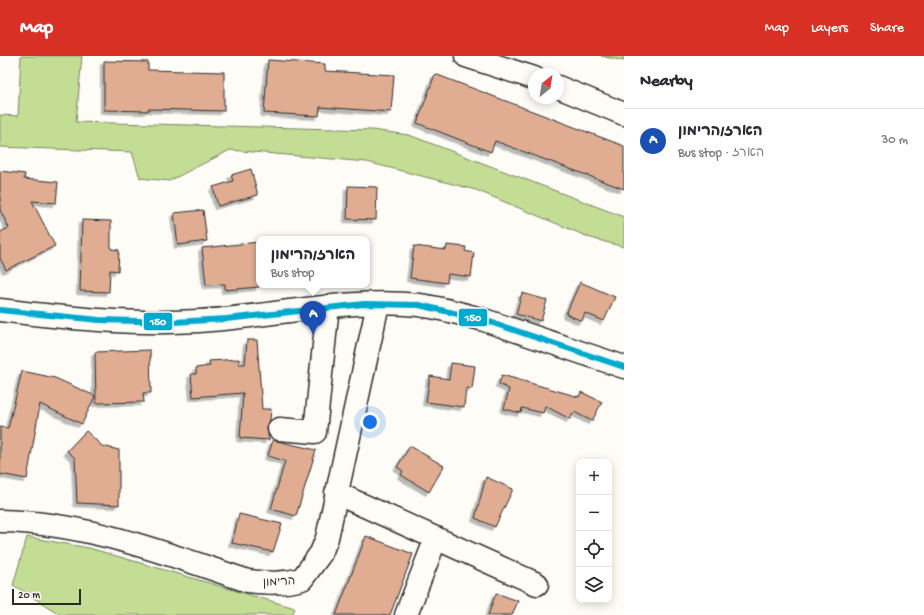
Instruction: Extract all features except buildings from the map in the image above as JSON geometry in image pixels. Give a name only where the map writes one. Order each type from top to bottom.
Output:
[{"type":"street","points":[[466,56],[528,76]]},
{"type":"street","points":[[564,89],[624,114]]},
{"type":"street","points":[[0,310],[96,321],[164,323],[216,320],[328,306],[378,304],[419,305],[460,313],[624,367]]},
{"type":"street","name":"הרימון","points":[[0,522],[53,526],[126,541],[248,581],[288,583],[302,579],[321,552],[327,538],[378,304]]},
{"type":"street","points":[[278,429],[315,432],[328,306]]},
{"type":"street","points":[[336,493],[537,584]]},
{"type":"street","points":[[406,615],[436,538]]},
{"type":"green space","points":[[21,56],[82,56],[76,122],[372,130],[409,135],[624,217],[624,247],[591,238],[476,190],[367,162],[230,150],[169,181],[140,178],[132,152],[0,147],[0,115],[18,116]]},
{"type":"green space","points":[[601,56],[624,56],[624,61]]},
{"type":"green space","points":[[27,537],[89,548],[295,608],[292,615],[61,615],[13,585]]},
{"type":"transit line","name":"150","points":[[0,310],[99,320],[174,322],[226,319],[364,304],[419,305],[484,320],[624,367]]},
{"type":"place","name":"הארז/הרימון","points":[[313,334]]}]
